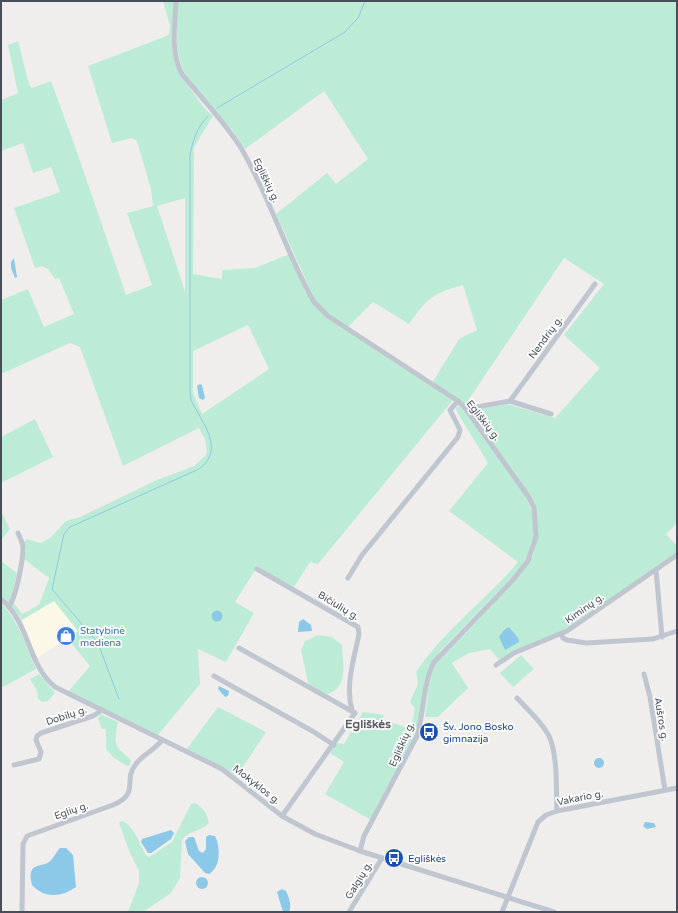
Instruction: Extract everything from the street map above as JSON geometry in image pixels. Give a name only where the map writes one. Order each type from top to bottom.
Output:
[{"type":"street","name":"Egliškių g.","points":[[176,1],[174,47],[178,66],[182,74],[241,148],[257,178],[314,302],[328,316],[458,401],[466,409],[532,502],[536,527],[533,549],[528,561],[512,581],[434,662],[428,675],[417,736],[364,836],[360,851]]},
{"type":"street","name":"Nendrių g.","points":[[510,401],[595,284]]},
{"type":"street","points":[[348,578],[362,555],[458,437],[460,430],[450,410],[458,401]]},
{"type":"street","points":[[466,409],[510,401],[551,414]]},
{"type":"street","points":[[9,606],[12,602],[17,584],[24,549],[18,533]]},
{"type":"street","name":"Kiminų g.","points":[[496,665],[514,653],[561,634],[677,556]]},
{"type":"street","name":"Bičiulių g.","points":[[257,569],[358,627],[359,634],[349,684],[349,699],[353,712]]},
{"type":"street","points":[[656,570],[662,637]]},
{"type":"street","name":"Mokyklos g.","points":[[1,599],[9,606],[21,624],[39,670],[48,681],[64,692],[222,769],[282,816],[315,834],[360,851],[554,912]]},
{"type":"street","points":[[561,634],[568,640],[586,643],[653,639],[677,631]]},
{"type":"street","points":[[239,648],[353,712],[334,745],[282,816]]},
{"type":"street","name":"Aušros g.","points":[[644,674],[650,697],[666,790]]},
{"type":"street","points":[[214,676],[314,732],[334,745]]},
{"type":"street","points":[[517,698],[543,727],[549,736],[554,762],[557,811]]},
{"type":"street","name":"Dobilų g.","points":[[14,765],[39,759],[41,752],[36,740],[37,736],[41,733],[93,716],[102,710]]},
{"type":"street","name":"Eglių g.","points":[[22,912],[23,844],[27,836],[125,799],[129,791],[134,765],[162,740]]},
{"type":"street","name":"Vakario g.","points":[[502,912],[538,822],[546,815],[557,811],[677,788]]},
{"type":"street","name":"Galgių g.","points":[[349,912],[382,858]]},
{"type":"shaded area","points":[[54,600],[78,632],[37,658],[22,620]]},
{"type":"green space","points":[[163,1],[174,1],[172,49],[178,69],[200,102],[213,116],[194,147],[193,274],[222,279],[222,270],[255,268],[290,254],[313,303],[323,314],[453,400],[318,564],[310,562],[294,587],[257,567],[235,602],[254,613],[226,662],[198,649],[200,684],[158,735],[68,692],[90,666],[68,639],[78,631],[54,601],[22,620],[9,602],[1,596],[1,561],[17,573],[11,599],[22,614],[39,605],[49,578],[24,559],[26,550],[24,542],[27,539],[41,543],[51,537],[66,521],[80,517],[157,480],[194,466],[205,456],[207,451],[205,439],[199,428],[123,466],[80,347],[70,343],[1,374],[1,300],[28,289],[44,327],[74,314],[59,278],[55,279],[48,269],[42,266],[35,268],[14,208],[60,192],[51,167],[33,173],[23,143],[1,151],[1,100],[18,93],[8,45],[18,41],[29,84],[32,88],[51,81],[126,295],[152,285],[127,213],[153,206],[151,189],[137,141],[132,138],[112,143],[88,66],[169,35],[170,25]],"holes":[[[185,198],[185,291],[157,206]],[[248,325],[269,369],[202,414],[193,393],[193,351]]]},
{"type":"green space","points":[[178,1],[677,1],[677,523],[666,534],[677,546],[677,554],[561,632],[499,660],[490,649],[469,653],[452,663],[468,688],[438,717],[425,717],[429,685],[435,664],[469,630],[529,563],[533,556],[537,539],[531,498],[470,411],[507,404],[555,418],[600,368],[564,335],[604,284],[564,258],[465,405],[432,383],[459,339],[477,330],[463,285],[444,291],[431,298],[409,324],[373,302],[348,327],[328,313],[316,302],[276,214],[327,173],[336,184],[368,159],[324,91],[245,149],[233,131],[187,77],[178,50]]},
{"type":"green space","points":[[459,406],[478,427],[523,492],[530,507],[534,521],[534,536],[529,553],[519,570],[440,651],[433,661],[426,682],[418,724],[410,746],[371,820],[325,794],[344,762],[330,753],[337,743],[344,744],[363,712],[384,715],[381,723],[387,721],[411,729],[415,708],[410,702],[418,684],[416,672],[439,642],[506,576],[518,562],[449,511],[488,463],[457,412],[456,408]]},
{"type":"green space","points":[[35,419],[53,457],[1,483],[1,437]]},
{"type":"green space","points":[[1,511],[10,529],[2,539],[1,539]]},
{"type":"green space","points":[[1,603],[13,618],[36,669],[1,688]]},
{"type":"green space","points":[[318,635],[332,637],[342,645],[344,667],[342,680],[335,690],[328,694],[312,688],[308,682],[301,650],[305,641]]},
{"type":"green space","points":[[521,655],[534,669],[513,687],[500,673]]},
{"type":"green space","points":[[39,674],[55,693],[48,701],[43,702],[38,699],[37,691],[30,679]]},
{"type":"green space","points":[[218,707],[266,732],[237,776],[219,765],[186,750]]},
{"type":"green space","points":[[100,714],[118,722],[116,742],[119,749],[131,761],[129,766],[114,758],[106,749],[106,729],[102,729],[98,719]]},
{"type":"green space","points":[[195,803],[204,811],[209,823],[206,826],[188,834],[182,840],[180,878],[171,893],[143,912],[128,912],[139,883],[139,871],[130,853],[119,823],[122,821],[130,827],[146,855],[149,857],[172,842],[191,804]]},
{"type":"water","points":[[14,258],[17,277],[15,278],[11,268],[11,262]]},
{"type":"water","points":[[200,384],[202,385],[205,398],[203,400],[199,398],[197,386]]},
{"type":"water","points":[[217,610],[221,612],[223,616],[221,620],[217,622],[213,620],[211,616],[213,612]]},
{"type":"water","points":[[303,619],[311,625],[312,631],[298,632],[299,622]]},
{"type":"water","points":[[509,627],[518,638],[519,642],[505,650],[499,637],[504,630]]},
{"type":"water","points":[[219,686],[229,691],[228,696],[225,697],[218,689]]},
{"type":"water","points":[[597,758],[601,758],[603,759],[603,767],[597,768],[594,765],[594,761]]},
{"type":"water","points":[[645,822],[654,823],[656,827],[647,829],[643,826]]},
{"type":"water","points":[[171,830],[174,833],[171,839],[151,853],[148,853],[141,842],[142,839]]},
{"type":"water","points":[[209,835],[215,836],[219,852],[216,867],[209,874],[205,873],[188,854],[185,841],[189,837],[194,837],[199,851],[203,853],[206,849],[206,837]]},
{"type":"water","points":[[60,848],[66,848],[73,855],[76,887],[65,893],[54,895],[42,893],[32,885],[31,872],[36,867],[50,861]]},
{"type":"water","points":[[200,877],[204,877],[208,883],[204,889],[200,889],[196,885],[196,881]]},
{"type":"water","points":[[282,889],[286,891],[289,899],[289,912],[283,912],[277,892]]},
{"type":"waterway","points":[[217,108],[345,32],[358,18],[365,1]]},
{"type":"waterway","points":[[119,699],[98,643],[52,589],[64,534],[70,527],[199,469],[207,461],[211,453],[209,436],[191,400],[190,393],[190,155],[196,134],[208,116]]},
{"type":"place","name":"Statybinė mediena","points":[[66,636]]},
{"type":"place","name":"Šv. Jono Bosko gimnazija","points":[[429,732]]},
{"type":"place","name":"Egliškės","points":[[394,858]]},
{"type":"district","name":"Egliškės","points":[[368,724]]}]
